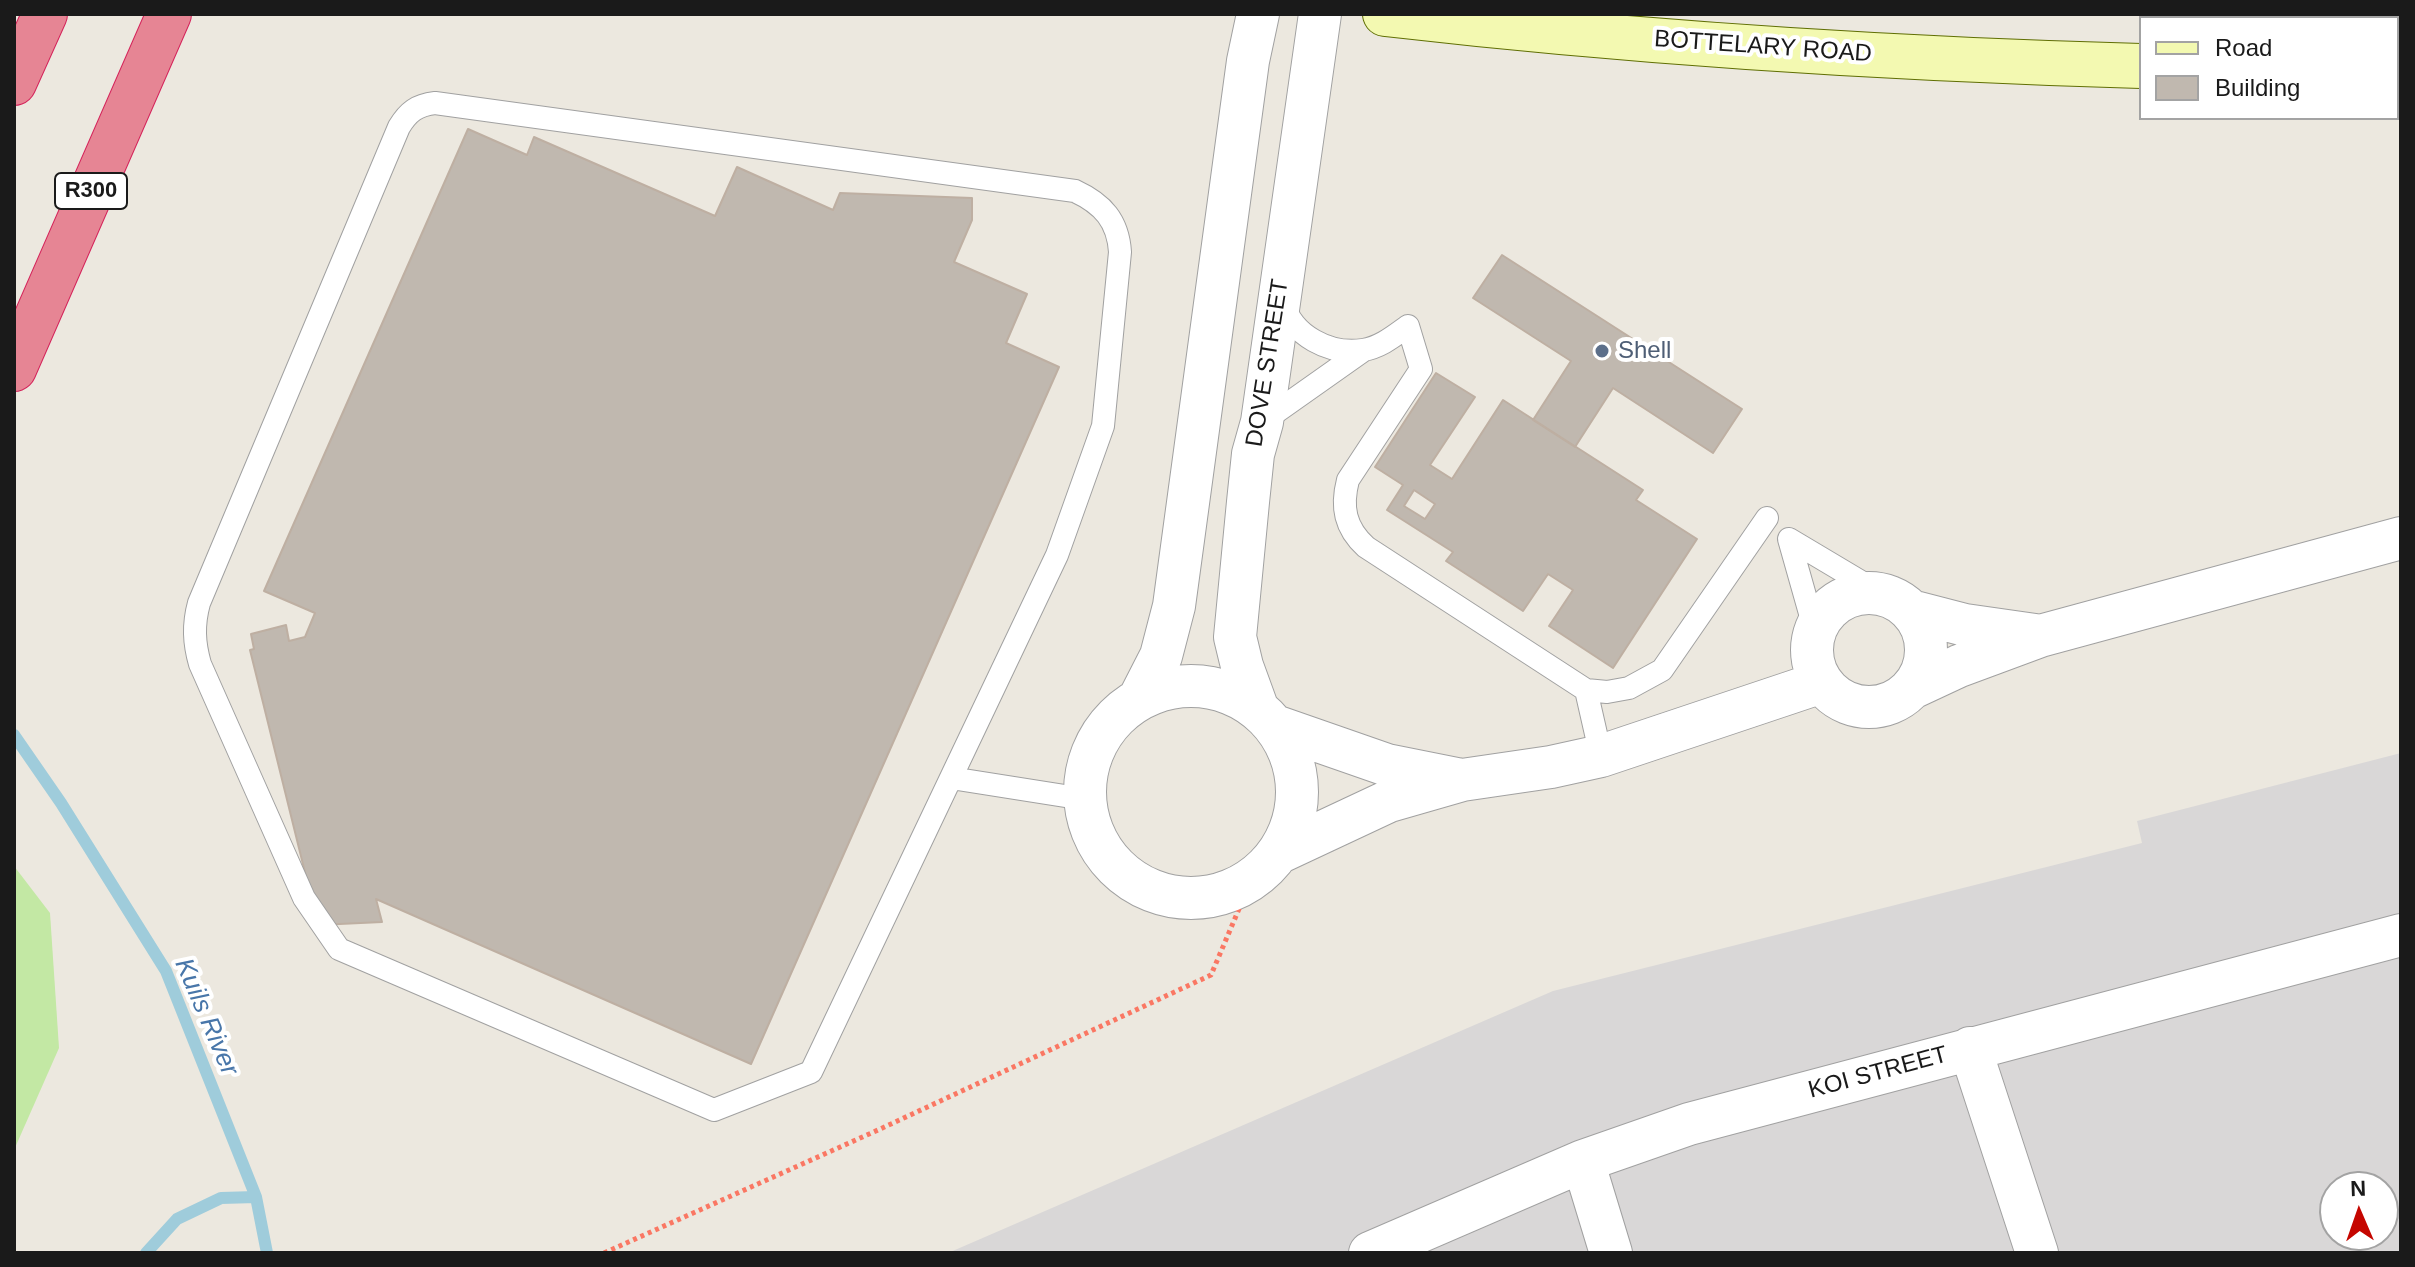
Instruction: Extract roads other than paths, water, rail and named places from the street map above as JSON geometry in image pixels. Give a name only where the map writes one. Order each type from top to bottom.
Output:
[{"type":"highway","points":[[14,83],[45,14]]},
{"type":"highway","name":"R300","points":[[14,369],[169,14]]},
{"type":"main road","name":"BOTTELARY ROAD","points":[[1385,14],[1850,55],[2139,66]]},
{"type":"street","points":[[1139,699],[1161,656],[1174,606],[1248,61],[1258,14]]},
{"type":"street","name":"DOVE STREET","points":[[1265,867],[1293,823],[1298,789],[1291,756],[1266,718],[1242,666],[1235,637],[1250,478],[1262,422],[1320,14]]},
{"type":"street","points":[[2040,636],[1965,625],[1866,593],[1835,605],[1823,616],[1815,631],[1812,649],[1814,666],[1822,682],[1842,699],[1866,707],[1884,705],[1959,666],[2040,636],[2401,538]]},
{"type":"street","points":[[1897,603],[1922,628],[1927,648],[1924,668],[1914,687]]},
{"type":"street","points":[[1462,780],[1387,765],[1266,718],[1230,693],[1200,686],[1168,688],[1139,699],[1115,717],[1096,741],[1086,769],[1084,799],[1091,831],[1098,844],[1106,858],[1130,880],[1159,894],[1190,899],[1222,895],[1265,867],[1389,801],[1462,780],[1601,756],[1822,682]]},
{"type":"street","name":"KOI STREET","points":[[1370,1253],[1583,1161],[1689,1124],[2401,935]]},
{"type":"street","points":[[1970,1048],[2037,1253]]},
{"type":"street","points":[[1583,1161],[1611,1253]]},
{"type":"lane","points":[[435,103],[1057,188],[1092,198],[1106,211],[1119,237],[1120,252],[1103,426],[1057,555],[951,778],[811,1072],[714,1110],[339,949],[304,898],[200,664],[194,630],[199,603],[405,116],[415,108],[435,103]]},
{"type":"lane","points":[[1280,289],[1285,308],[1295,325],[1309,338],[1327,347],[1345,351],[1365,350],[1380,345],[1408,326],[1421,369],[1348,480],[1343,497],[1345,515],[1356,538],[1586,690],[1607,692],[1629,688],[1662,670],[1767,518]]},
{"type":"lane","points":[[1262,422],[1365,350]]},
{"type":"lane","points":[[1815,631],[1789,539],[1897,603]]},
{"type":"lane","points":[[1586,690],[1601,756]]},
{"type":"lane","points":[[951,778],[1084,799]]},
{"type":"waterway","name":"Kuils River","points":[[14,735],[61,803],[166,971],[256,1197],[267,1253]]},
{"type":"waterway","points":[[146,1253],[177,1219],[221,1198],[256,1197]]},
{"type":"place","name":"Shell","points":[[1602,351]]}]
